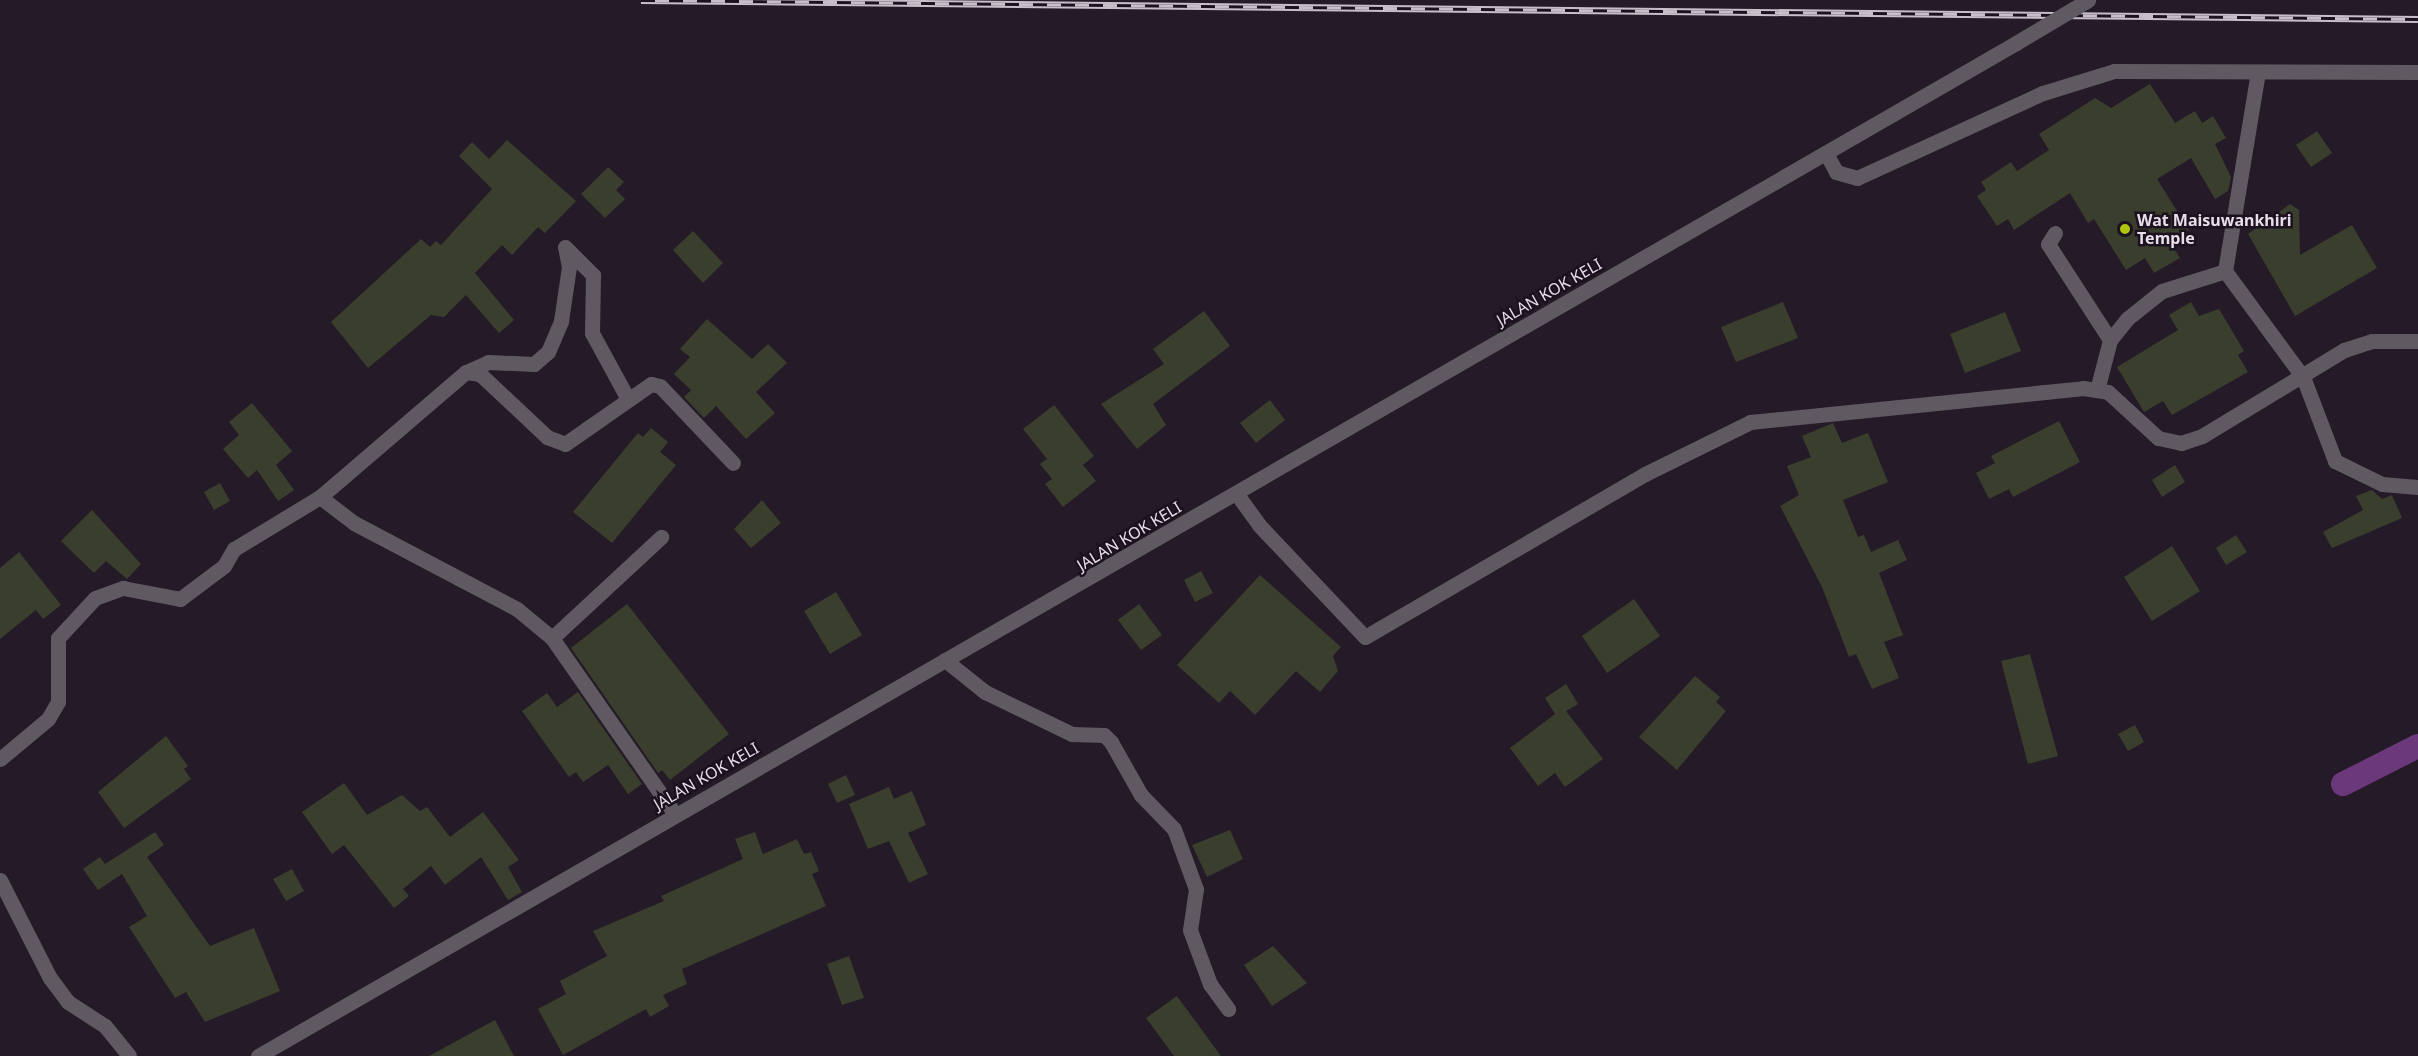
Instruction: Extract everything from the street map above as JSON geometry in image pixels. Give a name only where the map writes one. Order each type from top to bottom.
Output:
[{"type":"street","name":"JALAN KOK KELI","points":[[258,1056],[2088,0]]},
{"type":"street","points":[[1826,153],[1836,172],[1857,178],[2089,76],[2140,69],[2418,72]]},
{"type":"street","points":[[2258,72],[2225,271],[2302,376],[2335,462],[2382,484],[2418,487]]},
{"type":"street","points":[[2055,232],[2048,244],[2110,340]]},
{"type":"street","points":[[0,759],[48,719],[58,702],[58,638],[95,598],[123,588],[180,599],[224,566],[234,549],[320,496],[466,372],[488,362],[534,364],[548,352],[561,321],[569,267],[565,247],[592,275],[592,333],[628,399]]},
{"type":"street","points":[[2097,390],[2110,340],[2162,291],[2225,271]]},
{"type":"street","points":[[1236,493],[1258,525],[1365,637],[1645,474],[1750,422],[2097,390],[2126,403],[2157,438],[2181,443],[2344,350],[2372,341],[2418,341]]},
{"type":"street","points":[[466,372],[480,374],[547,437],[565,444],[651,384],[660,386],[733,463]]},
{"type":"street","points":[[320,496],[354,522],[517,609],[552,638],[675,814]]},
{"type":"street","points":[[552,638],[661,537]]},
{"type":"street","points":[[945,660],[985,692],[1072,734],[1104,735],[1111,742],[1141,795],[1174,829],[1196,889],[1190,930],[1210,984],[1228,1009]]},
{"type":"street","points":[[0,880],[50,978],[69,1002],[105,1026],[129,1056]]},
{"type":"building","points":[[2150,84],[2175,123],[2195,111],[2202,123],[2213,116],[2226,138],[2215,144],[2231,177],[2228,191],[2215,199],[2191,158],[2157,179],[2189,230],[2170,242],[2180,258],[2154,273],[2145,258],[2126,270],[2094,219],[2088,223],[2070,193],[2014,230],[2008,219],[1997,226],[1977,196],[1986,190],[1981,182],[2011,162],[2017,171],[2049,150],[2039,134],[2095,98],[2111,108]]},
{"type":"building","points":[[2317,131],[2332,153],[2311,167],[2296,145]]},
{"type":"building","points":[[507,140],[576,201],[545,233],[538,227],[512,255],[502,245],[475,273],[514,320],[499,333],[466,295],[444,317],[431,315],[368,368],[331,322],[421,239],[430,247],[436,241],[441,245],[492,189],[459,156],[472,142],[489,159]]},
{"type":"building","points":[[608,167],[624,182],[616,190],[625,199],[605,218],[581,194]]},
{"type":"building","points":[[2290,204],[2299,210],[2300,255],[2352,225],[2377,268],[2295,316],[2248,234]]},
{"type":"building","points":[[693,231],[723,263],[703,283],[673,250]]},
{"type":"building","points":[[1783,302],[1798,338],[1736,362],[1721,327]]},
{"type":"building","points":[[2191,302],[2199,316],[2219,309],[2244,351],[2238,355],[2248,372],[2172,415],[2163,401],[2144,412],[2117,367],[2178,330],[2169,315]]},
{"type":"building","points":[[1204,311],[1230,346],[1153,404],[1166,425],[1137,449],[1101,404],[1164,364],[1153,349]]},
{"type":"building","points":[[2005,312],[2021,351],[1965,373],[1950,334]]},
{"type":"building","points":[[707,319],[752,359],[768,344],[787,363],[756,392],[775,413],[746,439],[716,406],[704,418],[684,397],[691,390],[674,374],[690,357],[680,349]]},
{"type":"building","points":[[1270,400],[1285,420],[1256,443],[1240,423]]},
{"type":"building","points":[[252,403],[292,451],[276,465],[294,490],[278,501],[257,470],[248,478],[223,449],[239,435],[229,422]]},
{"type":"building","points":[[1054,405],[1094,456],[1083,465],[1096,481],[1063,507],[1045,484],[1052,479],[1040,464],[1047,459],[1023,429]]},
{"type":"building","points":[[2059,421],[2080,462],[2013,497],[2009,489],[1989,499],[1976,473],[1995,463],[1991,456]]},
{"type":"building","points":[[1833,423],[1842,443],[1868,433],[1888,482],[1843,500],[1858,537],[1864,535],[1871,552],[1898,540],[1907,560],[1879,573],[1903,635],[1884,642],[1899,678],[1872,689],[1856,654],[1849,657],[1822,587],[1780,506],[1799,495],[1787,466],[1811,457],[1802,436]]},
{"type":"building","points":[[651,428],[668,442],[660,452],[676,465],[612,543],[573,512],[638,433],[643,437]]},
{"type":"building","points":[[2175,465],[2185,482],[2162,497],[2152,480]]},
{"type":"building","points":[[220,483],[230,501],[214,510],[204,492]]},
{"type":"building","points":[[2372,490],[2382,499],[2392,495],[2402,518],[2332,548],[2323,532],[2363,510],[2356,496]]},
{"type":"building","points":[[762,500],[781,523],[751,548],[734,529]]},
{"type":"building","points":[[92,510],[141,564],[127,579],[106,561],[94,573],[61,541]]},
{"type":"building","points":[[2236,535],[2247,552],[2226,565],[2216,548]]},
{"type":"building","points":[[2172,546],[2200,591],[2152,621],[2124,577]]},
{"type":"building","points":[[19,552],[61,605],[43,619],[36,610],[0,639],[0,568]]},
{"type":"building","points":[[1201,571],[1213,593],[1195,602],[1184,580]]},
{"type":"building","points":[[1260,575],[1341,647],[1333,656],[1338,671],[1320,692],[1296,671],[1255,715],[1230,691],[1219,703],[1177,665]]},
{"type":"building","points":[[836,592],[862,635],[830,654],[804,611]]},
{"type":"building","points":[[1634,599],[1660,636],[1607,673],[1582,636]]},
{"type":"building","points":[[627,604],[729,734],[670,780],[662,770],[658,773],[571,648]]},
{"type":"building","points":[[1139,604],[1162,635],[1141,650],[1118,620]]},
{"type":"building","points":[[2030,654],[2058,756],[2028,764],[2001,661]]},
{"type":"building","points":[[1695,676],[1720,697],[1716,702],[1726,711],[1677,770],[1639,737]]},
{"type":"building","points":[[1566,684],[1578,704],[1566,711],[1603,759],[1565,787],[1555,773],[1538,786],[1510,748],[1555,714],[1545,698]]},
{"type":"building","points":[[578,692],[642,784],[628,794],[608,765],[583,782],[576,772],[569,777],[522,711],[547,693],[557,707]]},
{"type":"building","points":[[2135,725],[2144,742],[2128,751],[2118,734]]},
{"type":"building","points":[[166,736],[188,766],[184,769],[191,779],[124,828],[98,792]]},
{"type":"building","points":[[846,775],[855,795],[837,803],[828,784]]},
{"type":"building","points":[[344,783],[367,815],[402,795],[420,811],[427,807],[450,837],[483,812],[519,860],[508,867],[522,892],[508,900],[481,857],[445,885],[431,866],[403,889],[409,896],[394,908],[344,845],[332,854],[302,812]]},
{"type":"building","points":[[889,787],[894,799],[912,791],[926,825],[908,833],[928,874],[909,883],[889,841],[868,849],[849,804]]},
{"type":"building","points":[[1230,830],[1243,859],[1207,877],[1192,845]]},
{"type":"building","points":[[155,832],[164,845],[147,857],[210,946],[254,928],[280,991],[205,1022],[186,992],[175,998],[129,927],[147,916],[122,874],[98,890],[83,869],[100,857],[105,864]]},
{"type":"building","points":[[755,832],[763,854],[797,839],[804,854],[811,852],[819,871],[812,874],[826,906],[682,969],[687,984],[663,995],[669,1006],[650,1017],[646,1009],[563,1055],[538,1009],[566,994],[560,981],[607,956],[593,931],[664,901],[661,896],[743,859],[735,839]]},
{"type":"building","points":[[292,869],[304,891],[286,901],[273,879]]},
{"type":"building","points":[[1273,946],[1307,983],[1272,1006],[1244,965]]},
{"type":"building","points":[[849,956],[864,998],[842,1005],[827,964]]},
{"type":"building","points":[[1177,996],[1221,1056],[1174,1056],[1146,1018]]},
{"type":"building","points":[[495,1020],[514,1056],[429,1056]]},
{"type":"waterway","points":[[2343,784],[2418,746]]},
{"type":"railway","points":[[641,0],[2418,19]]},
{"type":"place","name":"Wat Maisuwankhiri Temple","points":[[2125,229]]}]
